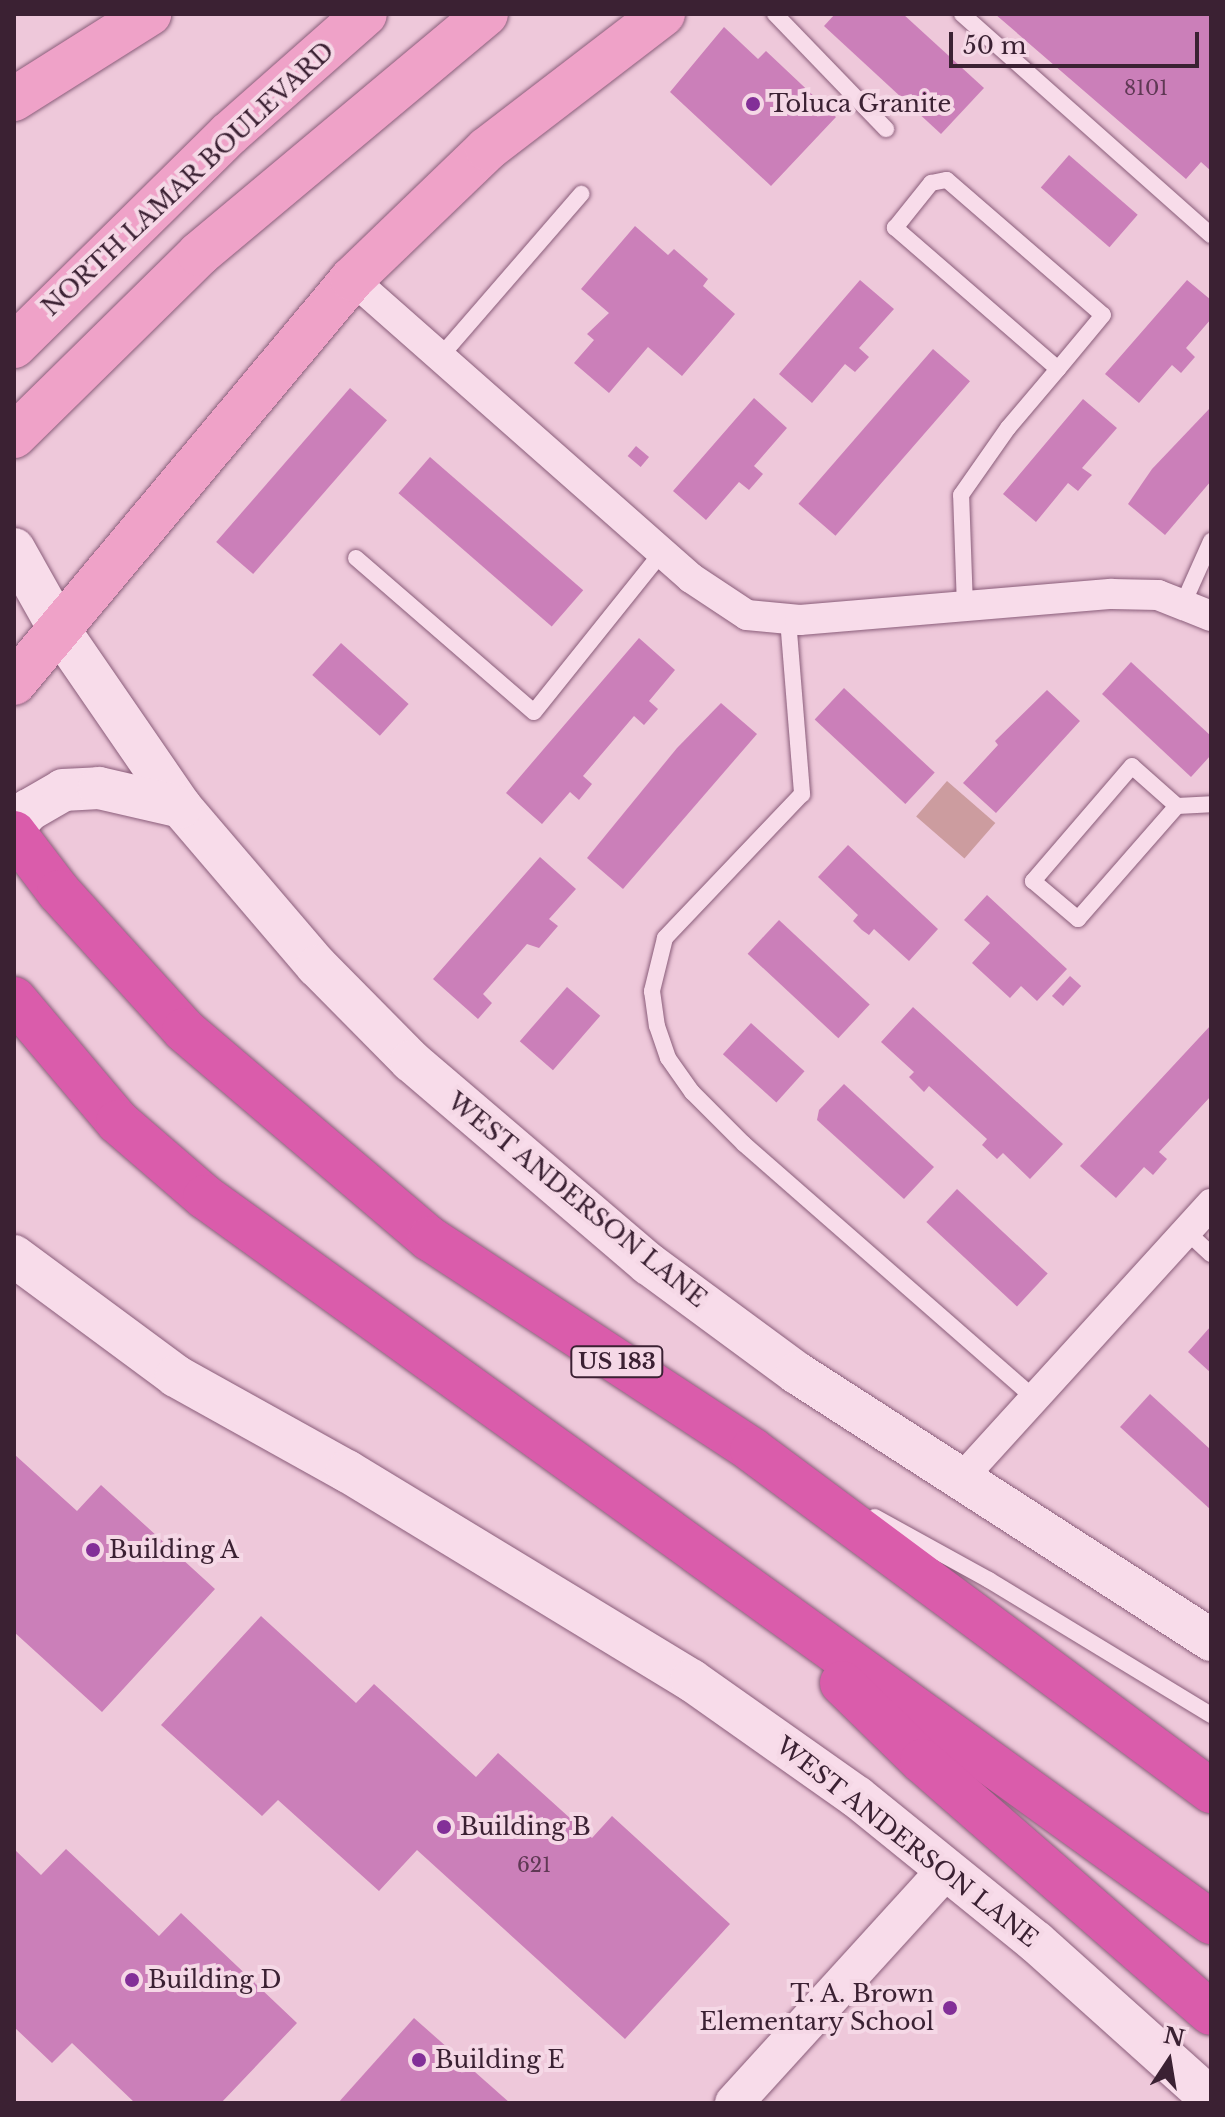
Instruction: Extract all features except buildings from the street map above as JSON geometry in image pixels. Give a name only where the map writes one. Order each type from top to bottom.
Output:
[{"type":"highway","name":"US 183","points":[[14,833],[59,892],[184,1030],[430,1239],[752,1450],[1211,1791]]},
{"type":"highway","points":[[14,999],[118,1122],[205,1197],[1211,1922]]},
{"type":"highway","points":[[737,1580],[922,1761],[1211,2013]]},
{"type":"main road","points":[[14,99],[149,14]]},
{"type":"main road","name":"NORTH LAMAR BOULEVARD","points":[[14,346],[229,134],[365,14]]},
{"type":"main road","points":[[14,436],[199,254],[486,14]]},
{"type":"main road","points":[[14,683],[352,279],[487,149],[663,14]]},
{"type":"main road","name":"WEST ANDERSON LANE","points":[[21,561],[60,631],[181,807],[317,966],[516,1155],[649,1264],[797,1373],[1211,1640]]},
{"type":"main road","points":[[14,827],[29,810],[63,790],[99,788],[181,807]]},
{"type":"main road","name":"WEST ANDERSON LANE","points":[[14,1256],[176,1376],[347,1471],[691,1680],[857,1797],[1036,1942],[1211,2099]]},
{"type":"street","points":[[352,279],[662,552],[747,615],[788,619],[1112,594],[1158,595],[1211,616]]},
{"type":"street","points":[[961,1479],[1211,1204]]},
{"type":"street","points":[[734,2103],[945,1871]]},
{"type":"lane","points":[[775,14],[886,129]]},
{"type":"lane","points":[[962,14],[1211,235]]},
{"type":"lane","points":[[965,607],[961,495],[1103,315],[947,180],[931,183],[895,228],[1058,369]]},
{"type":"lane","points":[[440,357],[581,194]]},
{"type":"lane","points":[[1183,604],[1211,541]]},
{"type":"lane","points":[[356,558],[534,712],[662,552]]},
{"type":"lane","points":[[788,619],[802,794],[665,938],[652,991],[657,1026],[668,1058],[712,1113],[949,1328],[1034,1398]]},
{"type":"lane","points":[[1177,806],[1078,919],[1033,881],[1132,766],[1177,806],[1211,804]]},
{"type":"lane","points":[[1186,1231],[1211,1254]]},
{"type":"lane","points":[[752,1450],[989,1580],[1211,1715]]},
{"type":"shaded area","points":[[947,781],[995,823],[964,858],[916,816]]},
{"type":"place","name":"Toluca Granite","points":[[753,104]]},
{"type":"place","name":"Building A","points":[[93,1550]]},
{"type":"place","name":"Building B","points":[[444,1827]]},
{"type":"place","name":"Building D","points":[[132,1980]]},
{"type":"place","name":"T. A. Brown Elementary School","points":[[950,2008]]},
{"type":"place","name":"Building E","points":[[419,2060]]}]
